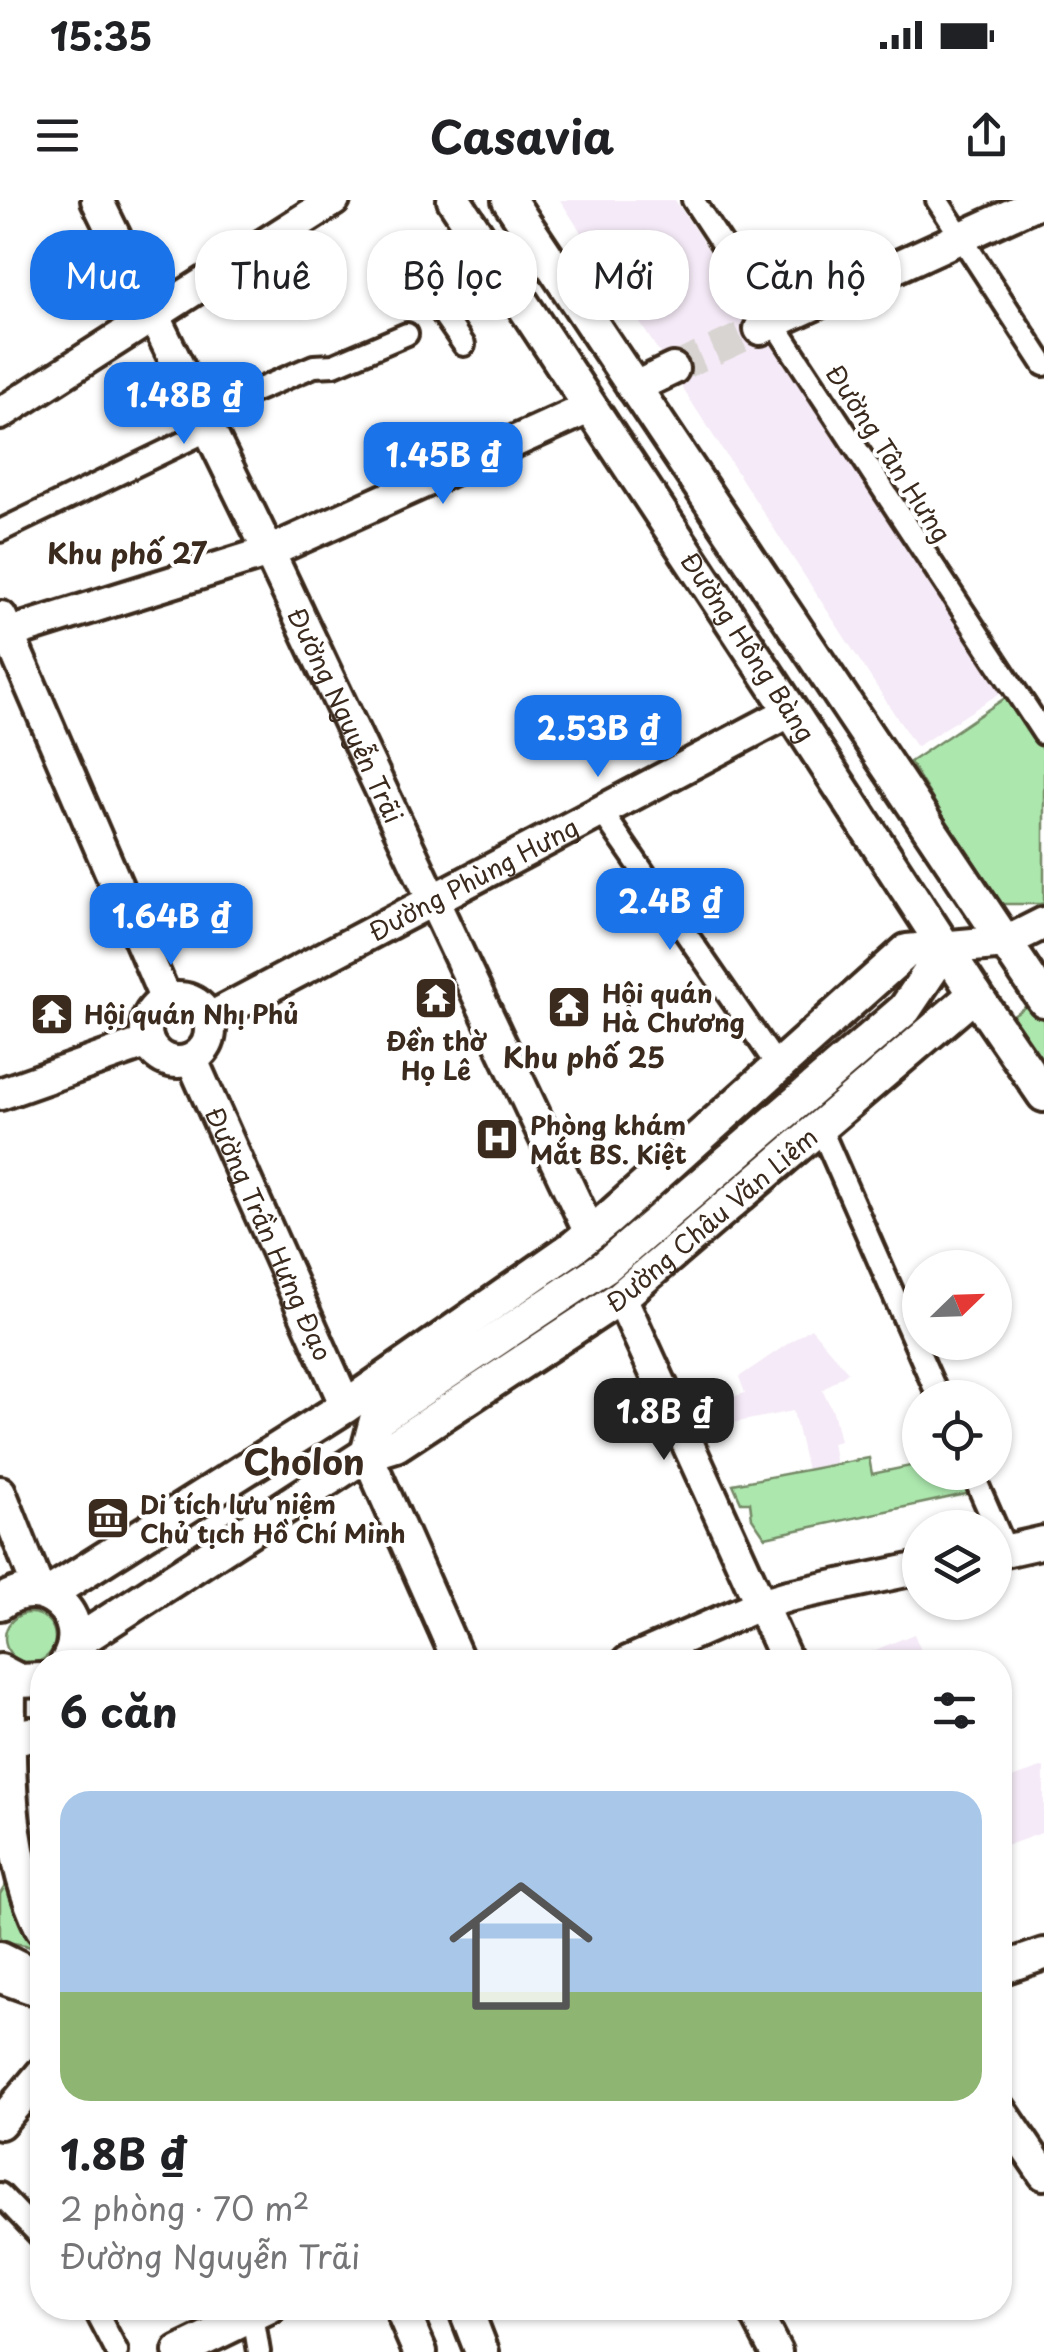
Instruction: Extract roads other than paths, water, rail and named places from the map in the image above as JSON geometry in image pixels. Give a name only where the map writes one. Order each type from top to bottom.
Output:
[{"type":"main road","name":"Đường Hồng Bàng","points":[[454,200],[1044,1096]]},
{"type":"main road","name":"Đường Hồng Bàng","points":[[509,200],[1006,942],[1040,986]]},
{"type":"main road","points":[[591,407],[634,388]]},
{"type":"main road","points":[[791,710],[835,688]]},
{"type":"main road","points":[[946,948],[1006,942]]},
{"type":"main road","name":"Đường Châu Văn Liêm","points":[[0,1603],[16,1594],[43,1594],[361,1413],[606,1266],[905,1009],[946,948]]},
{"type":"main road","name":"Đường Châu Văn Liêm","points":[[361,1413],[590,1234],[908,952],[946,948]]},
{"type":"main road","points":[[975,994],[1040,986]]},
{"type":"main road","name":"Đường Châu Văn Liêm","points":[[905,1009],[975,994]]},
{"type":"main road","name":"Đường Châu Văn Liêm","points":[[74,1650],[367,1454],[396,1445],[621,1297],[975,994]]},
{"type":"main road","points":[[778,1067],[820,1126]]},
{"type":"main road","points":[[590,1234],[621,1297]]},
{"type":"main road","points":[[361,1413],[367,1454]]},
{"type":"main road","points":[[43,1594],[70,1616],[74,1629],[70,1650]]},
{"type":"main road","points":[[30,1683],[3,1675],[10,1812],[30,1898]]},
{"type":"main road","points":[[9,1740],[30,1734]]},
{"type":"main road","points":[[0,1850],[10,1812]]},
{"type":"main road","points":[[0,1958],[30,1977]]},
{"type":"main road","points":[[406,2320],[420,2352]]},
{"type":"main road","points":[[470,2320],[482,2352]]},
{"type":"street","name":"Đường Nguyễn Trãi","points":[[97,200],[111,230]]},
{"type":"street","points":[[175,302],[334,200]]},
{"type":"street","name":"Đường Tân Hưng","points":[[693,200],[767,326],[1044,734]]},
{"type":"street","points":[[936,200],[1044,365]]},
{"type":"street","points":[[767,326],[1043,200]]},
{"type":"street","points":[[464,345],[404,258],[472,228]]},
{"type":"street","points":[[0,414],[147,320]]},
{"type":"street","name":"Đường Nguyễn Trãi","points":[[155,320],[269,552],[590,1234]]},
{"type":"street","points":[[0,531],[314,366],[334,365],[408,334]]},
{"type":"street","points":[[634,388],[673,369]]},
{"type":"street","points":[[166,1000],[3,628],[269,552],[591,407]]},
{"type":"street","name":"Đường Phùng Hưng","points":[[208,1019],[791,710]]},
{"type":"street","points":[[602,812],[778,1067]]},
{"type":"street","points":[[1006,942],[1044,922]]},
{"type":"street","points":[[166,1000],[191,1000],[208,1019],[210,1038],[192,1060],[177,1063],[163,1059],[148,1042],[148,1018],[166,1000]]},
{"type":"street","points":[[0,1094],[148,1042]]},
{"type":"street","name":"Đường Trần Hưng Đạo","points":[[192,1060],[361,1413]]},
{"type":"street","points":[[820,1126],[931,1380]]},
{"type":"street","points":[[621,1297],[782,1650]]},
{"type":"street","points":[[367,1454],[454,1650]]},
{"type":"street","points":[[0,1492],[43,1594]]},
{"type":"street","points":[[1012,1549],[1044,1542]]},
{"type":"street","points":[[656,1650],[761,1604],[902,1572]]},
{"type":"street","points":[[1012,1965],[1044,1954]]},
{"type":"street","points":[[0,1982],[30,1993]]},
{"type":"street","points":[[0,2123],[30,2087]]},
{"type":"street","points":[[1012,2127],[1044,2174]]},
{"type":"street","points":[[0,2194],[30,2225]]},
{"type":"street","points":[[100,2320],[117,2352]]},
{"type":"street","points":[[179,2352],[245,2320]]},
{"type":"street","points":[[258,2352],[261,2320]]},
{"type":"street","points":[[759,2320],[776,2352]]},
{"type":"tunnel","points":[[673,369],[760,329]]},
{"type":"place","name":"Đền thờ Họ Lê","points":[[436,998]]},
{"type":"place","name":"Hội quán Hà Chương","points":[[569,1007]]},
{"type":"place","name":"Hội quán Nhị Phủ","points":[[52,1014]]},
{"type":"place","name":"Phòng khám Mắt BS. Kiệt","points":[[497,1139]]},
{"type":"place","name":"Di tích lưu niệm Chủ tịch Hồ Chí Minh","points":[[108,1518]]},
{"type":"district","name":"Khu phố 27","points":[[127,552]]},
{"type":"district","name":"Khu phố 25","points":[[584,1056]]},
{"type":"district","name":"Cholon","points":[[304,1460]]}]
